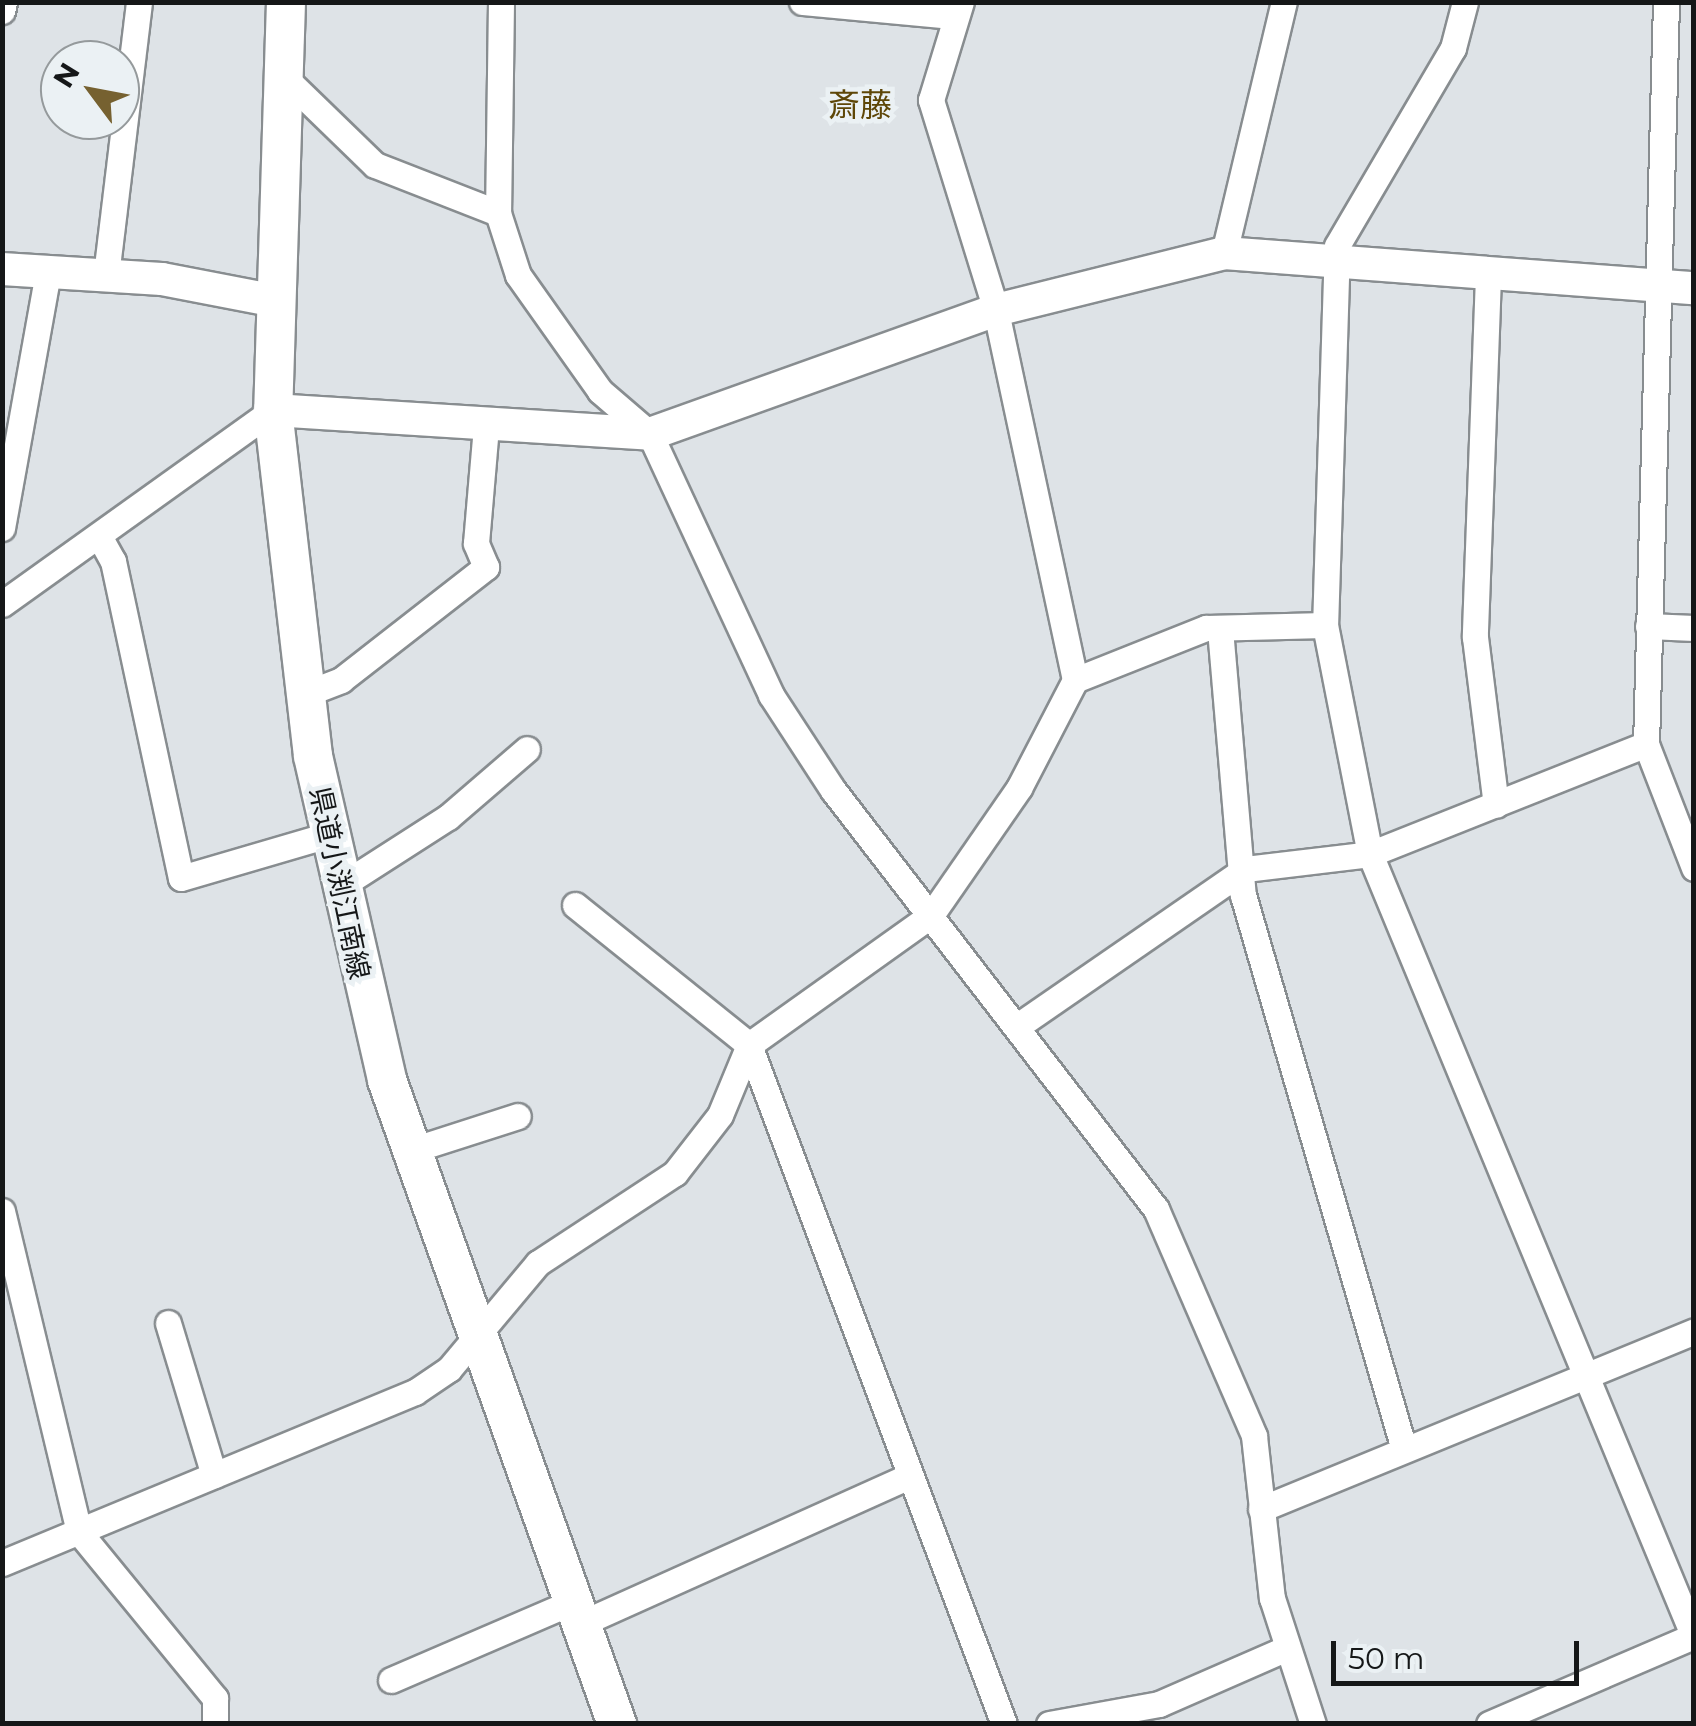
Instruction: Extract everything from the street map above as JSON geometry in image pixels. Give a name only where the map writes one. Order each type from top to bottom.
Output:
[{"type":"main road","name":"県道小渕江南線","points":[[286,2],[271,300],[273,410],[305,694],[338,888],[412,1150],[480,1332],[616,1724]]},
{"type":"street","points":[[2,10],[4,2]]},
{"type":"street","points":[[106,275],[138,2]]},
{"type":"street","points":[[502,2],[498,213],[551,331],[650,434],[771,695],[931,915],[1022,1023],[1156,1209],[1254,1436],[1260,1509],[1285,1649],[1312,1724]]},
{"type":"street","points":[[2,1563],[415,1392],[480,1332],[538,1263],[675,1172],[720,1115],[749,1045],[931,915],[1019,788],[1074,680],[996,310],[931,100],[957,9],[802,2]]},
{"type":"street","points":[[1224,253],[1284,2]]},
{"type":"street","points":[[1465,2],[1453,48],[1332,266],[1325,624],[1370,854],[1693,1636],[1489,1724]]},
{"type":"street","points":[[1666,2],[1655,286],[1646,744],[1694,868]]},
{"type":"street","points":[[282,74],[375,165],[498,213]]},
{"type":"street","points":[[2,604],[273,410],[650,434],[996,310],[1224,253],[1332,266],[1694,288]]},
{"type":"street","points":[[2,269],[106,275],[271,300]]},
{"type":"street","points":[[2,528],[48,272]]},
{"type":"street","points":[[1488,276],[1475,637],[1496,805]]},
{"type":"street","points":[[305,694],[341,680],[486,568],[476,543],[486,426]]},
{"type":"street","points":[[99,536],[113,561],[180,878],[328,834]]},
{"type":"street","points":[[1074,680],[1220,628],[1325,624]]},
{"type":"street","points":[[1648,626],[1694,628]]},
{"type":"street","points":[[1220,628],[1245,868],[1243,895],[1285,1059],[1404,1449]]},
{"type":"street","points":[[1022,1023],[1245,868],[1370,854],[1646,744]]},
{"type":"street","points":[[338,888],[448,818],[527,749]]},
{"type":"street","points":[[575,906],[749,1045],[1004,1724]]},
{"type":"street","points":[[412,1150],[518,1116]]},
{"type":"street","points":[[2,1211],[79,1532],[215,1698],[215,1724]]},
{"type":"street","points":[[168,1323],[214,1475]]},
{"type":"street","points":[[1260,1509],[1694,1331]]},
{"type":"street","points":[[390,1680],[576,1613],[909,1476]]},
{"type":"street","points":[[1049,1724],[1159,1704],[1285,1649]]},
{"type":"district","name":"斎藤","points":[[860,105]]}]
